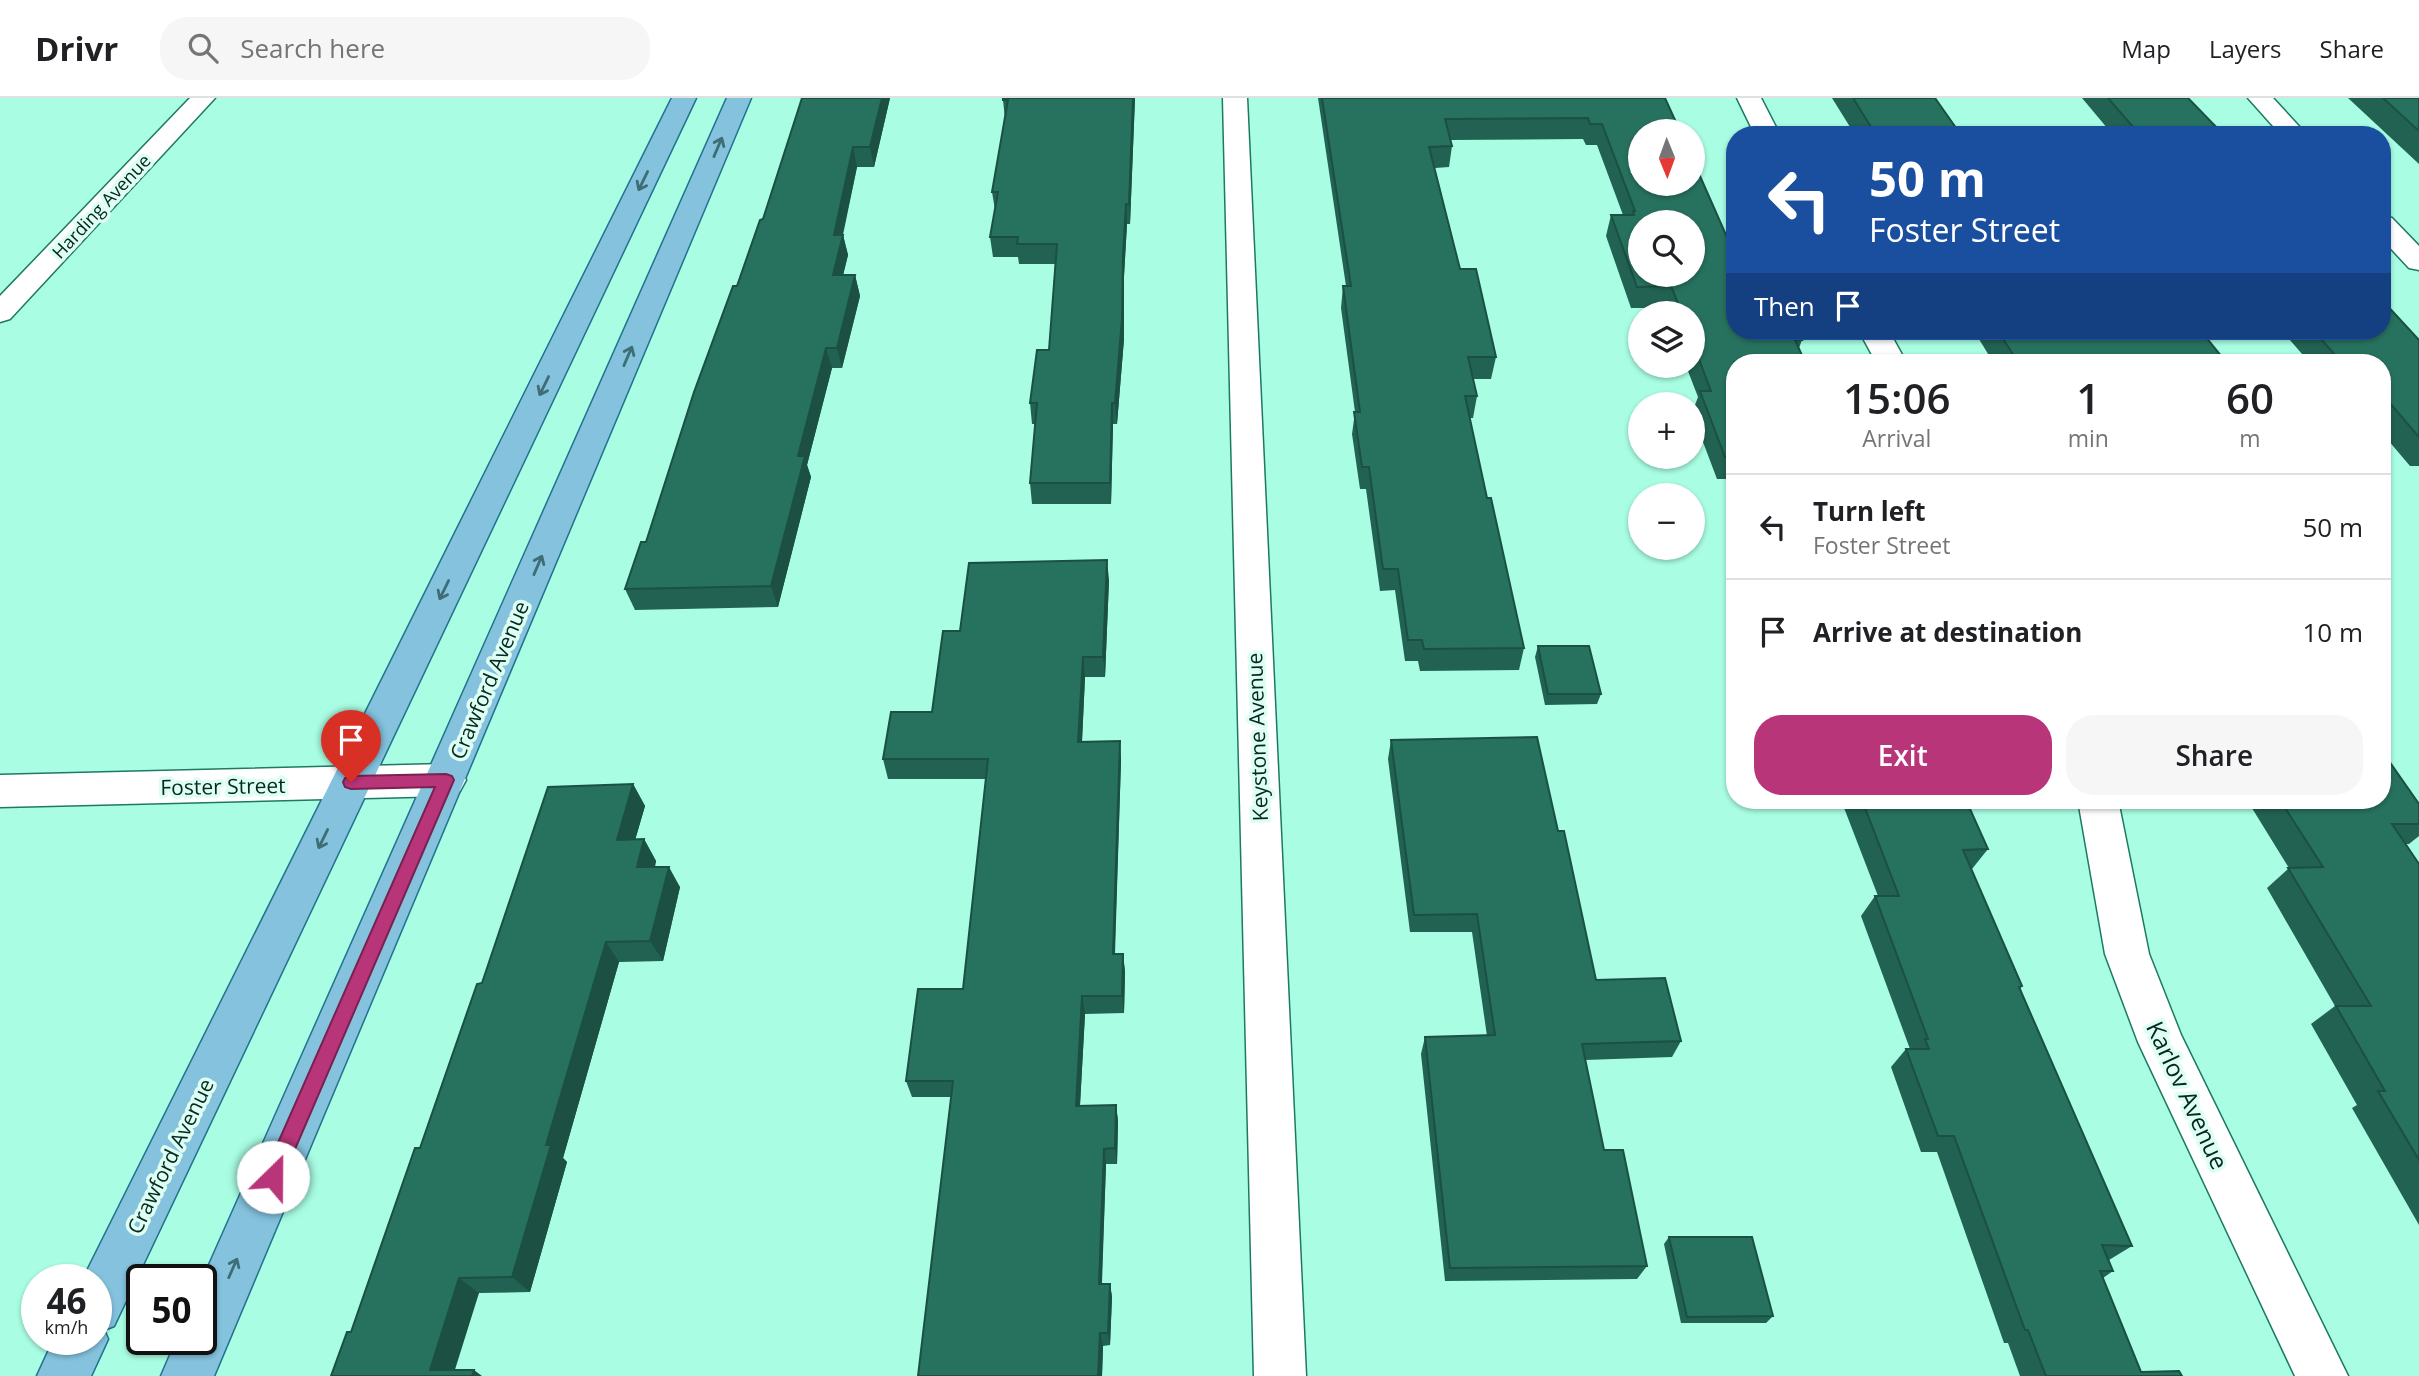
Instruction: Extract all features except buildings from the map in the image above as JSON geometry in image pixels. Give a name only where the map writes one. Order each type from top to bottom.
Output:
[{"type":"main road","name":"Crawford Avenue","points":[[112,1275],[684,98]]},
{"type":"main road","name":"Crawford Avenue","points":[[187,1376],[739,98]]},
{"type":"main road","points":[[64,1376],[74,1355]]},
{"type":"street","name":"Harding Avenue","points":[[0,313],[203,98]]},
{"type":"street","name":"Keystone Avenue","points":[[1235,98],[1280,1376]]},
{"type":"street","points":[[1749,98],[1763,126]]},
{"type":"street","points":[[2260,98],[2286,126]]},
{"type":"street","points":[[2391,233],[2419,262]]},
{"type":"street","name":"Foster Street","points":[[0,791],[446,780]]},
{"type":"street","name":"Karlov Avenue","points":[[2100,809],[2127,954],[2161,1042],[2322,1376]]},
{"type":"route","points":[[273,1177],[446,780],[351,782]]}]
